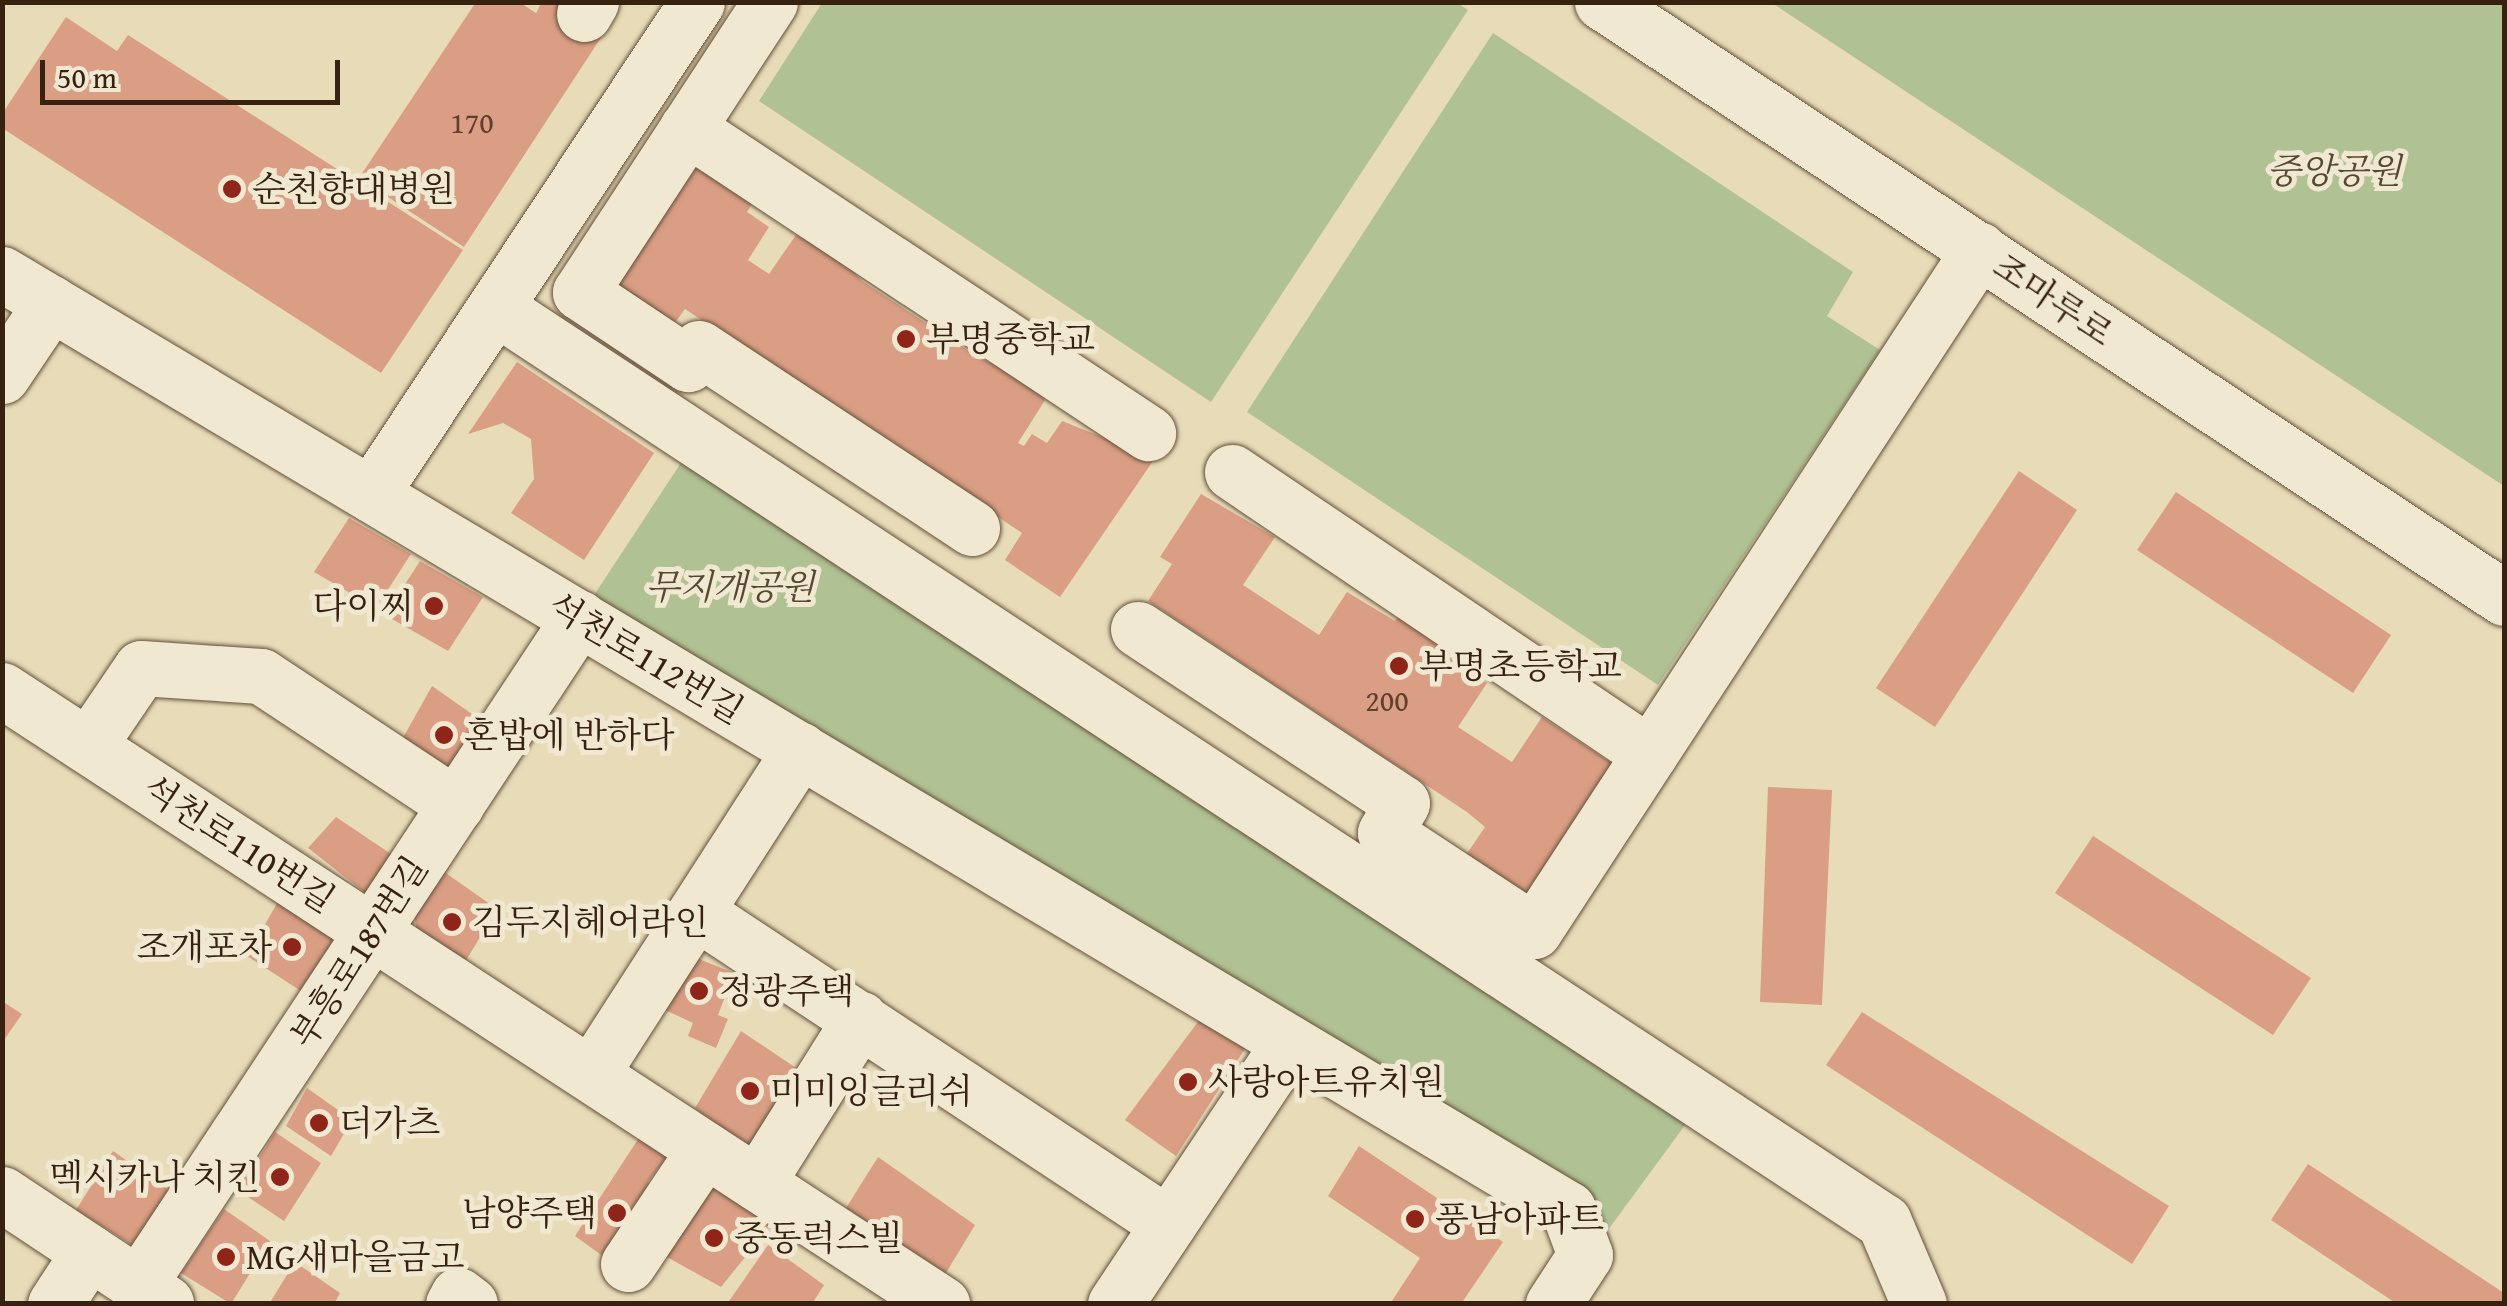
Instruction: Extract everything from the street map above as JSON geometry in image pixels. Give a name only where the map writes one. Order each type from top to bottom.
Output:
[{"type":"street","points":[[371,494],[697,2]]},
{"type":"street","points":[[770,2],[580,292],[688,364],[699,348],[972,528]]},
{"type":"street","name":"조마루로","points":[[1602,2],[2504,598]]},
{"type":"street","points":[[687,128],[1148,433]]},
{"type":"street","points":[[1138,629],[1402,803],[1384,834],[1534,931],[1978,250]]},
{"type":"street","name":"석천로112번길","points":[[2,274],[1568,1209],[1585,1255],[1553,1304]]},
{"type":"street","points":[[2,376],[52,303]]},
{"type":"street","points":[[495,307],[1884,1222],[1919,1304]]},
{"type":"street","points":[[1232,472],[1650,754]]},
{"type":"street","name":"부흥로187번길","points":[[152,1294],[373,932],[579,618]]},
{"type":"street","points":[[88,746],[142,668],[261,676],[456,805]]},
{"type":"street","name":"석천로110번길","points":[[2,690],[942,1304]]},
{"type":"street","points":[[591,1074],[800,750]]},
{"type":"street","points":[[696,912],[1168,1224]]},
{"type":"street","points":[[757,1182],[860,1019]]},
{"type":"street","points":[[1115,1304],[1289,1043]]},
{"type":"street","points":[[628,1264],[705,1148]]},
{"type":"street","points":[[2,1194],[152,1294]]},
{"type":"street","points":[[55,1304],[89,1252]]},
{"type":"street","points":[[453,1304],[458,1296],[470,1304]]},
{"type":"green space","points":[[1456,2],[1468,10],[1211,402],[759,101],[822,3]]},
{"type":"green space","name":"중앙공원","points":[[1772,3],[2504,3],[2504,486],[2264,328]]},
{"type":"green space","points":[[1493,33],[1853,272],[1827,316],[1880,350],[1658,685],[1247,412]]},
{"type":"green space","name":"무지개공원","points":[[696,440],[1702,1102],[1608,1230],[579,618]]},
{"type":"building","name":"순천향대병원","points":[[476,2],[519,2],[536,13],[542,2],[563,2],[606,30],[464,247],[359,178]]},
{"type":"building","name":"순천향대병원","points":[[66,17],[117,51],[128,35],[463,250],[381,373],[2,128],[2,114]]},
{"type":"building","name":"부명중학교","points":[[702,157],[754,201],[747,212],[769,227],[748,260],[769,274],[796,235],[839,257],[862,281],[976,356],[1026,380],[1045,400],[1018,443],[1024,446],[1032,434],[1047,443],[1062,421],[1155,458],[1060,597],[1005,560],[1022,533],[685,309],[666,335],[609,299]]},
{"type":"building","points":[[517,362],[654,453],[584,560],[511,513],[534,479],[531,439],[503,423],[468,434]]},
{"type":"building","points":[[2019,471],[2077,510],[1935,727],[1876,688]]},
{"type":"building","points":[[2176,492],[2391,635],[2353,693],[2137,550]]},
{"type":"building","name":"부명초등학교","points":[[1201,494],[1275,537],[1243,585],[1319,635],[1347,592],[1395,621],[1404,608],[1450,638],[1441,652],[1487,683],[1458,727],[1512,762],[1542,717],[1613,764],[1532,902],[1466,855],[1485,827],[1467,812],[1148,601],[1172,564],[1160,557]]},
{"type":"building","points":[[349,518],[411,554],[376,608],[314,572]]},
{"type":"building","name":"다이찌","points":[[420,561],[483,597],[448,651],[385,615]]},
{"type":"building","name":"혼밥에 반하다","points":[[432,686],[489,726],[456,781],[399,745]]},
{"type":"building","points":[[1768,787],[1832,790],[1822,1005],[1760,1002]]},
{"type":"building","points":[[336,817],[397,858],[372,898],[308,848]]},
{"type":"building","points":[[2093,836],[2311,978],[2273,1035],[2055,893]]},
{"type":"building","name":"김두지헤어라인","points":[[440,869],[497,909],[465,962],[417,935],[413,904]]},
{"type":"building","name":"조개포차","points":[[280,898],[337,938],[304,993],[247,956]]},
{"type":"building","name":"정광주택","points":[[689,955],[734,973],[718,1015],[728,1019],[716,1048],[688,1036],[693,1023],[663,1009]]},
{"type":"building","points":[[2,1001],[22,1014],[2,1043]]},
{"type":"building","points":[[1862,1012],[2169,1206],[2132,1264],[1826,1065]]},
{"type":"building","name":"사랑아트유치원","points":[[1203,1015],[1248,1044],[1176,1156],[1125,1120]]},
{"type":"building","name":"미미잉글리쉬","points":[[741,1031],[805,1074],[752,1155],[695,1108]]},
{"type":"building","name":"더가츠","points":[[307,1088],[352,1120],[331,1156],[286,1126]]},
{"type":"building","name":"남양주택","points":[[646,1127],[673,1149],[648,1182],[658,1190],[611,1262],[575,1236]]},
{"type":"building","name":"멕시카나 치킨","points":[[275,1132],[321,1163],[284,1221],[239,1191]]},
{"type":"building","name":"풍남아파트","points":[[1359,1146],[1503,1242],[1461,1304],[1390,1304],[1420,1258],[1328,1196]]},
{"type":"building","points":[[113,1151],[170,1191],[134,1246],[76,1210]]},
{"type":"building","points":[[878,1157],[975,1225],[938,1286],[841,1216]]},
{"type":"building","points":[[2308,1164],[2504,1293],[2504,1304],[2397,1304],[2271,1220]]},
{"type":"building","name":"중동럭스빌","points":[[713,1178],[771,1225],[721,1287],[656,1251]]},
{"type":"building","name":"MG새마을금고","points":[[224,1209],[270,1241],[231,1304],[181,1273]]},
{"type":"building","points":[[768,1245],[824,1285],[812,1304],[727,1304]]},
{"type":"building","points":[[295,1262],[340,1293],[334,1304],[269,1304]]},
{"type":"place","name":"순천향대병원","points":[[232,189]]},
{"type":"place","name":"부명중학교","points":[[906,339]]},
{"type":"place","name":"다이찌","points":[[434,606]]},
{"type":"place","name":"부명초등학교","points":[[1399,666]]},
{"type":"place","name":"혼밥에 반하다","points":[[444,735]]},
{"type":"place","name":"김두지헤어라인","points":[[452,922]]},
{"type":"place","name":"조개포차","points":[[292,947]]},
{"type":"place","name":"정광주택","points":[[699,991]]},
{"type":"place","name":"사랑아트유치원","points":[[1188,1082]]},
{"type":"place","name":"미미잉글리쉬","points":[[750,1091]]},
{"type":"place","name":"더가츠","points":[[319,1123]]},
{"type":"place","name":"멕시카나 치킨","points":[[280,1177]]},
{"type":"place","name":"남양주택","points":[[617,1213]]},
{"type":"place","name":"풍남아파트","points":[[1415,1219]]},
{"type":"place","name":"중동럭스빌","points":[[714,1238]]},
{"type":"place","name":"MG새마을금고","points":[[226,1257]]}]
